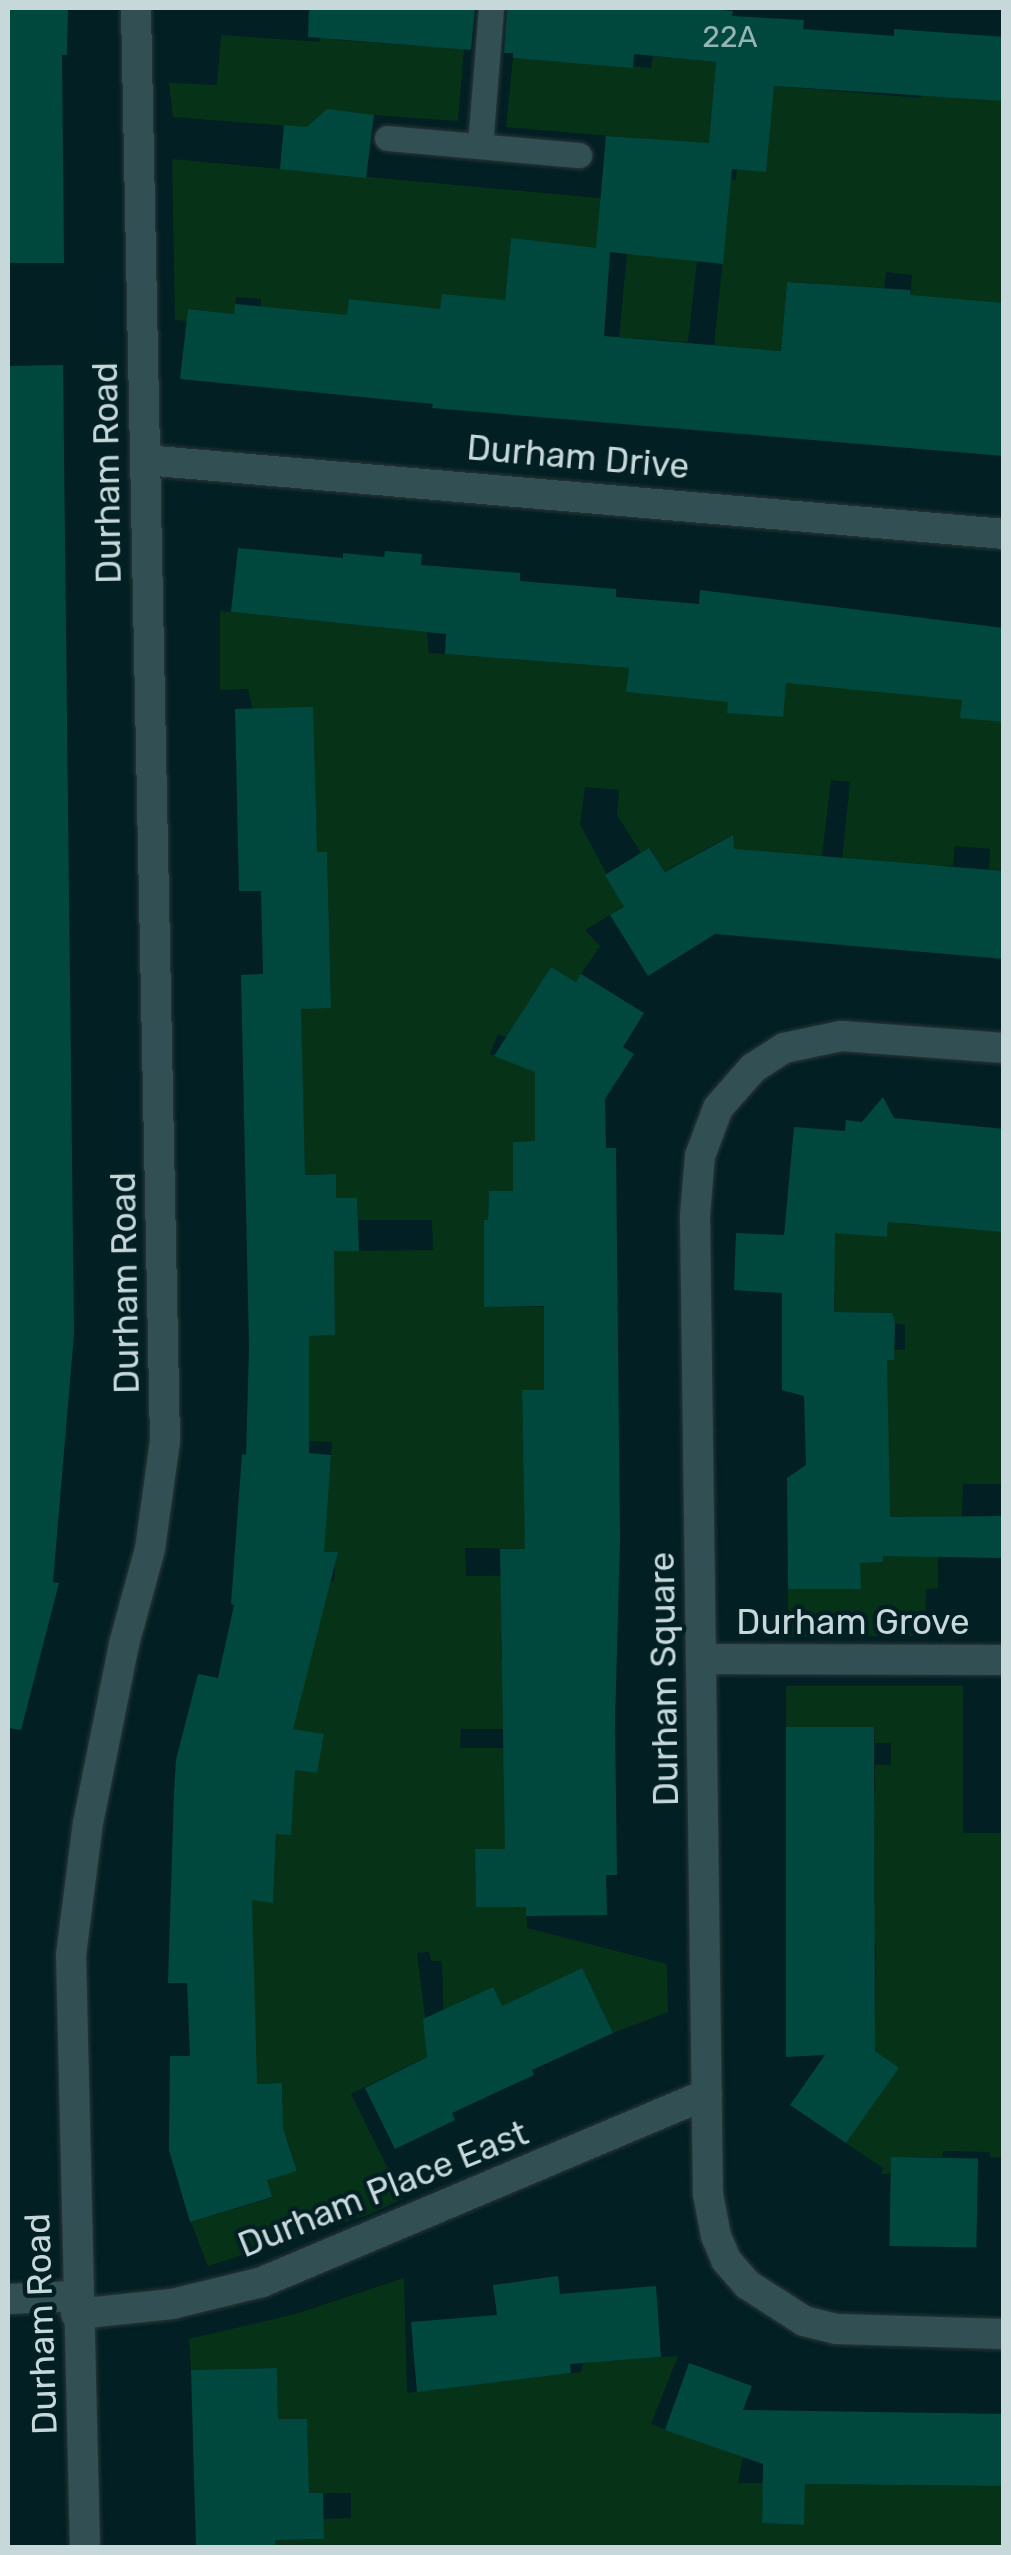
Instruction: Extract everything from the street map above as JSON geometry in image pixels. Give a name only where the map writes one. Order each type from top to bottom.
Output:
[{"type":"street","name":"Durham Road","points":[[85,2548],[76,2305],[71,1955],[88,1823],[124,1644],[150,1550],[165,1441],[136,8]]},
{"type":"street","name":"Durham Drive","points":[[144,460],[1004,534]]},
{"type":"street","name":"Durham Square","points":[[1004,1048],[841,1036],[805,1041],[753,1068],[735,1084],[713,1119],[700,1156],[694,1216],[710,2214],[726,2260],[748,2286],[804,2321],[837,2329],[1004,2334]]},
{"type":"street","name":"Durham Grove","points":[[702,1659],[1004,1660]]},
{"type":"street","name":"Durham Place East","points":[[8,2299],[76,2305],[172,2304],[262,2282],[707,2094]]},
{"type":"lane","points":[[480,145],[491,8]]},
{"type":"lane","points":[[387,138],[579,155]]},
{"type":"green space","points":[[322,8],[335,8],[335,40],[464,49],[458,121],[374,115],[327,129],[173,117],[169,83],[217,85],[221,35],[320,42]]},
{"type":"green space","points":[[653,56],[716,62],[707,178],[736,180],[737,169],[766,171],[773,86],[921,98],[924,69],[1003,101],[1003,340],[907,328],[912,275],[886,272],[876,361],[814,283],[787,282],[781,351],[714,345],[728,211],[703,208],[688,342],[619,337],[632,201],[646,139],[506,127],[513,58],[651,68]]},
{"type":"green space","points":[[172,159],[609,199],[605,255],[511,238],[505,300],[442,295],[439,321],[376,316],[376,302],[350,299],[345,336],[259,328],[261,299],[236,297],[234,314],[188,309],[187,321],[175,320]]},
{"type":"green space","points":[[220,611],[427,632],[429,653],[629,668],[627,692],[728,701],[728,713],[782,717],[786,683],[843,688],[942,669],[1003,722],[1003,871],[989,869],[990,849],[955,846],[953,866],[938,865],[937,869],[842,859],[850,782],[831,780],[822,857],[734,850],[732,835],[665,871],[649,848],[641,853],[617,815],[619,790],[585,787],[580,824],[624,907],[585,930],[600,946],[576,982],[551,967],[523,1011],[549,1080],[535,1106],[535,1141],[513,1142],[513,1177],[535,1177],[535,1192],[489,1191],[484,1306],[545,1307],[545,1390],[522,1391],[526,1549],[465,1548],[466,1576],[545,1575],[501,1639],[501,1659],[536,1659],[545,1729],[461,1729],[460,1748],[529,1748],[526,1848],[475,1850],[476,1906],[526,1907],[527,1928],[667,1964],[668,2012],[613,2033],[582,1968],[509,2003],[504,2011],[493,1987],[462,2001],[444,2038],[442,1961],[431,1961],[429,1952],[417,1953],[430,2055],[351,2094],[403,2199],[370,2214],[208,2266],[191,2222],[272,2198],[267,2180],[297,2170],[287,2138],[257,2146],[283,2104],[282,2083],[257,2084],[202,1897],[273,1901],[276,1834],[263,1765],[316,1773],[324,1735],[274,1725],[309,1581],[334,1582],[336,1552],[299,1551],[329,1483],[332,1442],[309,1441],[308,1336],[335,1335],[334,1251],[433,1250],[432,1220],[358,1220],[357,1198],[336,1198],[335,1174],[305,1175],[301,1035],[278,1009],[331,1007],[327,853],[284,853],[248,689],[220,690]],"holes":[[[498,1034],[532,1048],[524,1067],[490,1054]]]},
{"type":"green space","points":[[792,1208],[844,1233],[887,1237],[889,1217],[902,1218],[902,1224],[1003,1230],[1003,1484],[963,1484],[962,1516],[938,1517],[938,1588],[926,1589],[925,1636],[788,1637],[788,1589],[860,1589],[860,1563],[883,1562],[883,1360],[894,1360],[894,1350],[905,1350],[905,1325],[891,1323],[891,1313],[834,1312],[835,1295]]},
{"type":"green space","points":[[786,1686],[963,1686],[963,1833],[1003,1833],[1003,2158],[990,2157],[990,2152],[943,2151],[942,2157],[914,2157],[913,2174],[881,2174],[883,2168],[846,2143],[899,2068],[831,2029],[875,2026],[876,1943],[817,1942],[819,1905],[875,1904],[875,1819],[838,1818],[838,1802],[875,1802],[875,1765],[891,1765],[891,1743],[875,1743],[874,1727],[786,1727]]},
{"type":"green space","points":[[404,2278],[407,2393],[581,2372],[583,2363],[678,2356],[651,2424],[743,2457],[738,2483],[763,2483],[762,2523],[803,2525],[805,2484],[1003,2486],[1003,2547],[276,2547],[275,2540],[323,2539],[323,2519],[351,2518],[351,2493],[294,2494],[308,2452],[307,2419],[278,2419],[276,2368],[191,2370],[189,2339],[299,2313]]},
{"type":"building","points":[[8,8],[68,8],[67,55],[62,55],[64,263],[8,263]]},
{"type":"building","points":[[309,8],[475,8],[471,50],[308,37]]},
{"type":"building","points":[[507,8],[695,8],[733,11],[732,16],[804,20],[803,29],[894,36],[894,29],[1004,37],[1004,101],[774,86],[766,172],[732,169],[723,264],[610,252],[604,336],[781,351],[787,282],[910,290],[910,295],[1004,303],[1004,456],[432,408],[433,404],[180,379],[188,309],[234,314],[235,304],[347,315],[349,299],[440,309],[442,294],[505,300],[511,238],[596,248],[606,136],[709,143],[716,62],[634,54],[633,68],[513,58],[513,53],[504,53]]},
{"type":"building","points":[[327,109],[374,115],[366,178],[280,169],[284,125],[307,127]]},
{"type":"building","points":[[63,365],[74,1334],[53,1582],[59,1583],[21,1730],[8,1728],[8,366]]},
{"type":"building","points":[[238,548],[343,558],[343,553],[384,557],[385,551],[422,554],[421,565],[520,573],[520,581],[616,589],[616,597],[699,604],[700,590],[1004,628],[1004,722],[960,718],[962,700],[786,683],[783,717],[727,713],[728,702],[626,692],[629,668],[445,654],[446,634],[231,612]]},
{"type":"building","points":[[313,707],[317,852],[327,852],[331,1008],[301,1009],[305,1175],[336,1174],[336,1198],[357,1198],[359,1251],[334,1251],[335,1335],[309,1336],[309,1453],[331,1455],[324,1552],[338,1552],[293,1729],[324,1734],[317,1773],[295,1770],[291,1835],[276,1834],[273,1903],[252,1900],[257,2084],[282,2083],[283,2128],[297,2171],[267,2180],[272,2197],[190,2222],[169,2150],[170,2056],[190,2056],[187,1983],[168,1983],[174,1792],[176,1760],[198,1674],[218,1678],[234,1605],[231,1604],[242,1454],[246,1455],[249,1348],[241,975],[263,974],[261,891],[239,891],[235,709]]},
{"type":"building","points":[[733,835],[734,849],[1004,871],[1004,959],[715,934],[648,976],[610,915],[624,907],[605,875],[649,848],[665,872]]},
{"type":"building","points":[[551,967],[576,982],[581,974],[644,1013],[623,1047],[634,1054],[605,1099],[606,1148],[616,1148],[620,1541],[615,1722],[617,1875],[606,1875],[607,1915],[526,1916],[526,1907],[476,1907],[475,1849],[505,1849],[500,1549],[525,1549],[522,1390],[544,1390],[544,1306],[484,1307],[484,1220],[488,1220],[489,1191],[513,1191],[513,1142],[535,1141],[535,1072],[494,1056]]},
{"type":"building","points":[[883,1097],[894,1118],[1004,1129],[1004,1232],[888,1222],[887,1237],[835,1233],[834,1312],[892,1313],[895,1323],[894,1360],[887,1360],[890,1517],[1004,1516],[1004,1558],[883,1556],[883,1562],[860,1563],[861,1589],[788,1589],[787,1478],[806,1465],[804,1396],[782,1390],[782,1293],[734,1290],[736,1233],[784,1235],[794,1127],[845,1131],[846,1120],[862,1122]]},
{"type":"building","points":[[786,1727],[874,1727],[875,2051],[899,2068],[846,2143],[790,2105],[825,2055],[786,2057]]},
{"type":"building","points":[[582,1968],[613,2033],[532,2070],[534,2075],[452,2113],[455,2120],[395,2149],[365,2088],[427,2057],[423,2019],[493,1987],[502,2006]]},
{"type":"building","points":[[891,2157],[978,2159],[976,2248],[889,2246]]},
{"type":"building","points":[[558,2276],[560,2294],[656,2286],[661,2357],[570,2364],[571,2373],[417,2392],[411,2322],[497,2315],[493,2285]]},
{"type":"building","points":[[689,2363],[752,2386],[743,2410],[1004,2414],[1004,2486],[805,2484],[804,2525],[762,2523],[763,2464],[665,2430]]},
{"type":"building","points":[[277,2368],[278,2419],[307,2419],[309,2493],[323,2493],[324,2539],[275,2540],[276,2548],[196,2548],[191,2370]]}]
